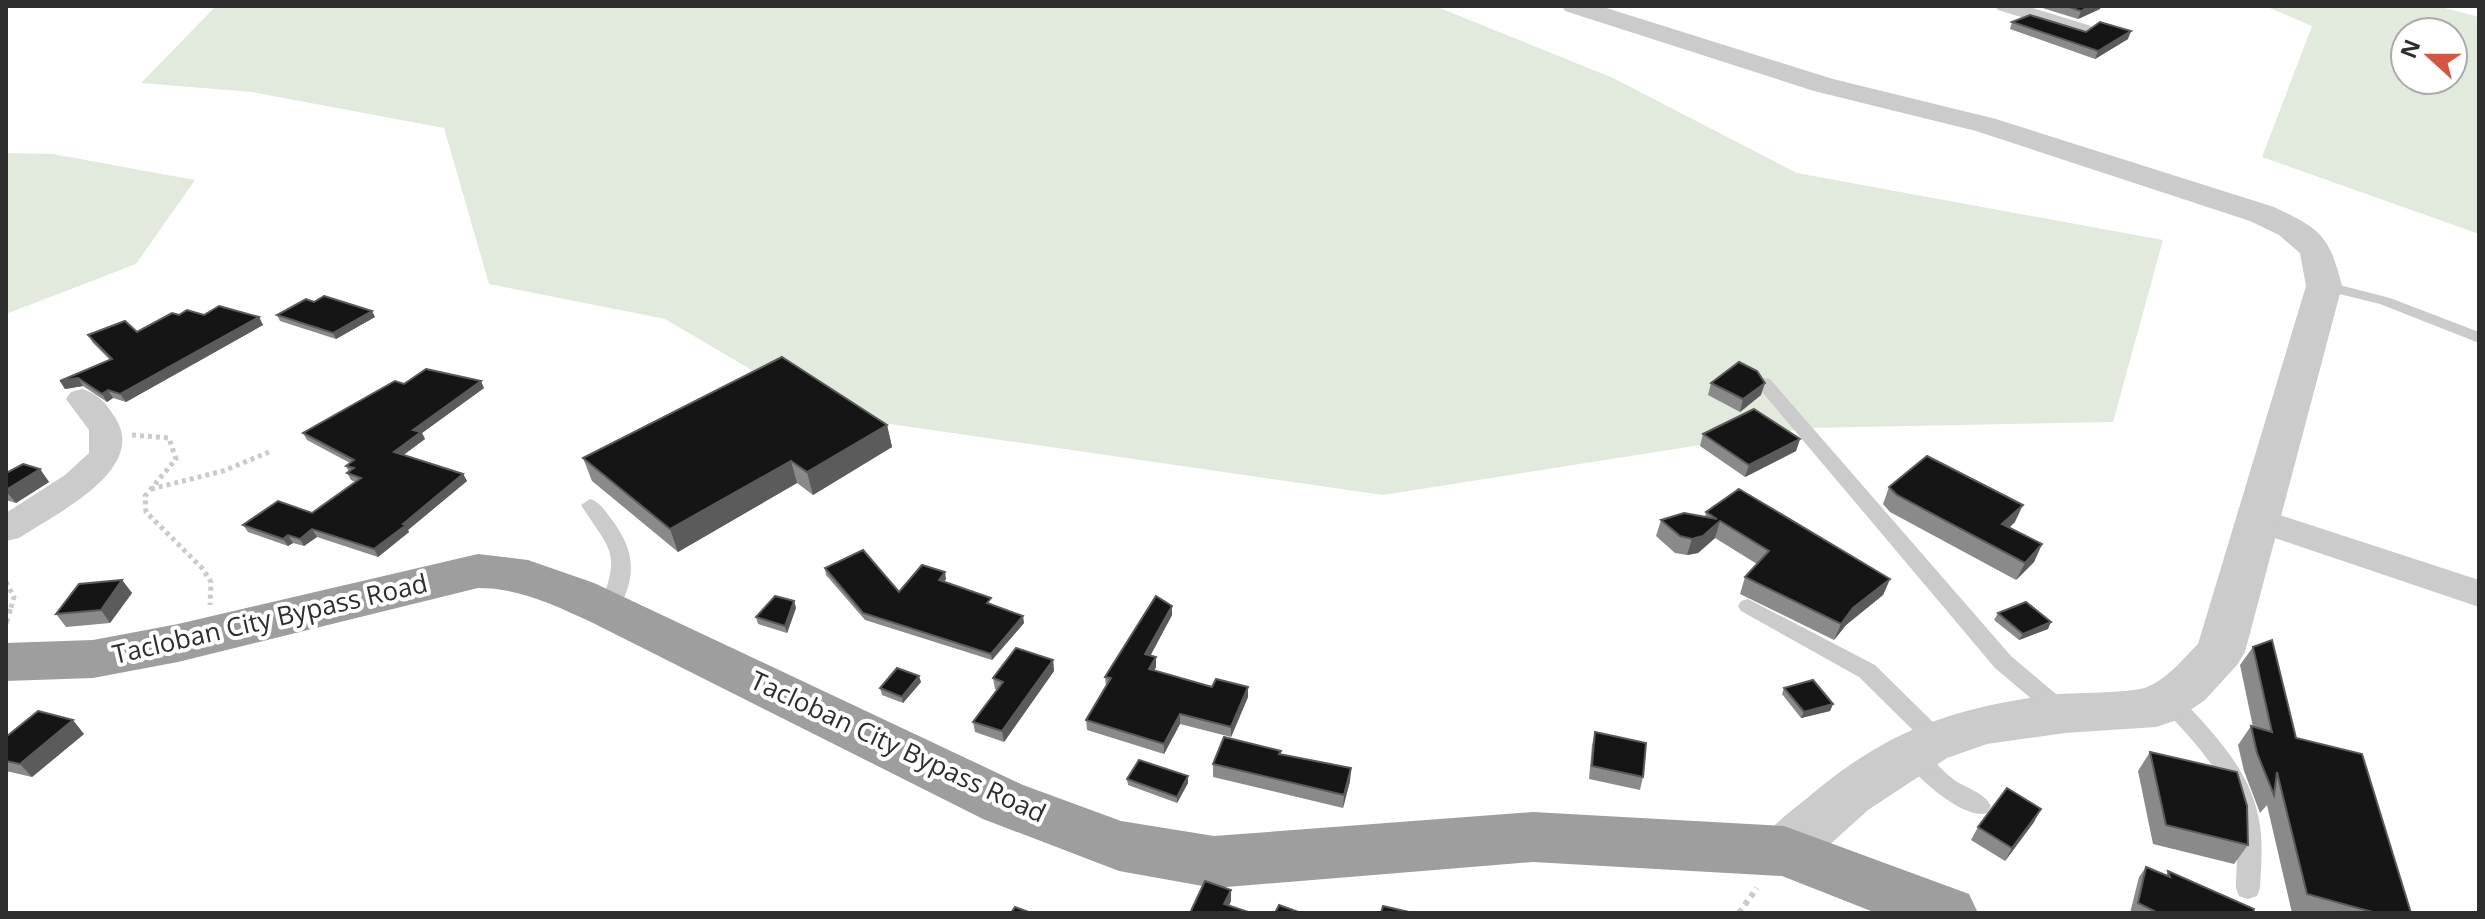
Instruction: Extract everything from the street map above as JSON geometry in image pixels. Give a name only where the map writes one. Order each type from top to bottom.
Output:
[{"type":"highway","name":"Tacloban City Bypass Road","points":[[6,662],[93,659],[201,637],[478,571],[503,570],[544,582],[609,609],[1003,802],[1119,846],[1214,862],[1533,837],[1784,851],[1947,913]]},
{"type":"street","points":[[2005,6],[2084,30]]},
{"type":"street","points":[[1582,7],[1824,85],[1986,125],[2262,214],[2291,228],[2316,250],[2324,286],[2220,652],[2187,686],[2156,707],[2065,713],[1986,724],[1924,747],[1849,794],[1784,851]]},
{"type":"street","points":[[6,529],[89,474],[106,455],[108,433],[99,415],[82,399]]},
{"type":"street","points":[[2258,520],[2479,594]]},
{"type":"lane","points":[[2324,286],[2385,301],[2479,338]]},
{"type":"lane","points":[[1764,383],[2003,662],[2065,713]]},
{"type":"lane","points":[[590,505],[619,542],[625,569],[609,609]]},
{"type":"lane","points":[[1748,606],[1867,671],[1924,747],[1944,785],[1979,806]]},
{"type":"lane","points":[[2168,699],[2225,763],[2240,792],[2248,824],[2248,888]]},
{"type":"path","points":[[108,433],[169,438],[176,459],[145,496],[146,512],[202,568],[211,582],[211,601],[201,637]]},
{"type":"path","points":[[150,489],[223,471],[269,452]]},
{"type":"path","points":[[6,582],[14,597],[6,623]]},
{"type":"shaded area","points":[[216,6],[1435,6],[1613,78],[1797,173],[2163,240],[2113,422],[1809,428],[1383,495],[828,415],[665,319],[489,284],[444,128],[252,92],[141,83]]},
{"type":"shaded area","points":[[2265,6],[2437,6],[2479,17],[2479,234],[2262,157],[2312,26]]},
{"type":"shaded area","points":[[6,153],[53,154],[195,180],[136,264],[6,314]]},
{"type":"building","points":[[2066,6],[2091,6],[2081,11]]},
{"type":"building","points":[[2030,15],[2086,32],[2100,22],[2131,31],[2098,51],[2012,22]]},
{"type":"building","points":[[324,296],[372,311],[333,333],[277,315],[306,299],[314,302]]},
{"type":"building","points":[[219,306],[259,317],[120,394],[108,390],[102,394],[78,378],[60,381],[112,359],[88,335],[125,321],[137,332],[172,313],[179,315],[187,310],[204,315]]},
{"type":"building","points":[[782,357],[887,425],[807,472],[791,461],[670,529],[583,458]]},
{"type":"building","points":[[1739,362],[1757,371],[1765,383],[1743,399],[1711,383]]},
{"type":"building","points":[[426,369],[481,381],[413,430],[421,432],[394,452],[463,474],[403,524],[406,525],[374,549],[312,529],[300,539],[288,535],[283,539],[243,525],[278,501],[312,513],[361,478],[347,473],[354,468],[346,466],[354,460],[303,433],[395,381],[404,384]]},
{"type":"building","points":[[1754,409],[1800,439],[1749,465],[1703,434]]},
{"type":"building","points":[[1927,456],[2023,505],[2002,524],[2042,544],[2025,563],[1897,495],[1889,487]]},
{"type":"building","points":[[23,464],[40,469],[6,490],[6,473]]},
{"type":"building","points":[[1739,489],[1890,579],[1853,608],[1841,624],[1745,577],[1769,551],[1720,521],[1703,536],[1692,539],[1680,536],[1661,520],[1684,513],[1717,519],[1706,512]]},
{"type":"building","points":[[863,550],[899,592],[922,565],[945,572],[939,580],[991,598],[987,603],[1023,616],[991,654],[863,613],[825,568]]},
{"type":"building","points":[[122,580],[101,610],[56,614],[79,584]]},
{"type":"building","points":[[775,596],[794,601],[785,626],[756,617]]},
{"type":"building","points":[[1156,596],[1172,606],[1145,654],[1156,657],[1149,669],[1212,687],[1216,679],[1248,687],[1231,727],[1180,714],[1164,744],[1086,720],[1111,678],[1105,677]]},
{"type":"building","points":[[2026,602],[2051,622],[2023,634],[1998,613]]},
{"type":"building","points":[[2272,640],[2296,738],[2362,754],[2411,913],[2376,913],[2307,894],[2277,772],[2274,795],[2257,753],[2251,726],[2272,732],[2253,647]]},
{"type":"building","points":[[1016,648],[1053,660],[1002,731],[973,722],[1003,682],[993,678]]},
{"type":"building","points":[[897,668],[919,676],[902,697],[880,688]]},
{"type":"building","points":[[1813,680],[1833,704],[1804,712],[1784,688]]},
{"type":"building","points":[[38,711],[73,720],[20,764],[6,761],[6,737]]},
{"type":"building","points":[[1595,732],[1646,743],[1643,777],[1592,766]]},
{"type":"building","points":[[1224,737],[1281,751],[1279,754],[1351,768],[1344,795],[1213,764]]},
{"type":"building","points":[[2150,752],[2237,772],[2247,806],[2248,845],[2166,825]]},
{"type":"building","points":[[1139,760],[1188,776],[1177,797],[1127,779]]},
{"type":"building","points":[[2007,788],[2041,809],[2012,848],[1978,827]]},
{"type":"building","points":[[2146,867],[2170,877],[2168,871],[2254,909],[2253,913],[2158,913],[2138,903]]},
{"type":"building","points":[[1205,881],[1231,890],[1224,904],[1251,913],[1190,913]]},
{"type":"building","points":[[1279,905],[1301,913],[1275,913]]},
{"type":"building","points":[[1383,906],[1413,913],[1381,913]]},
{"type":"building","points":[[1015,907],[1031,913],[1011,913]]}]
